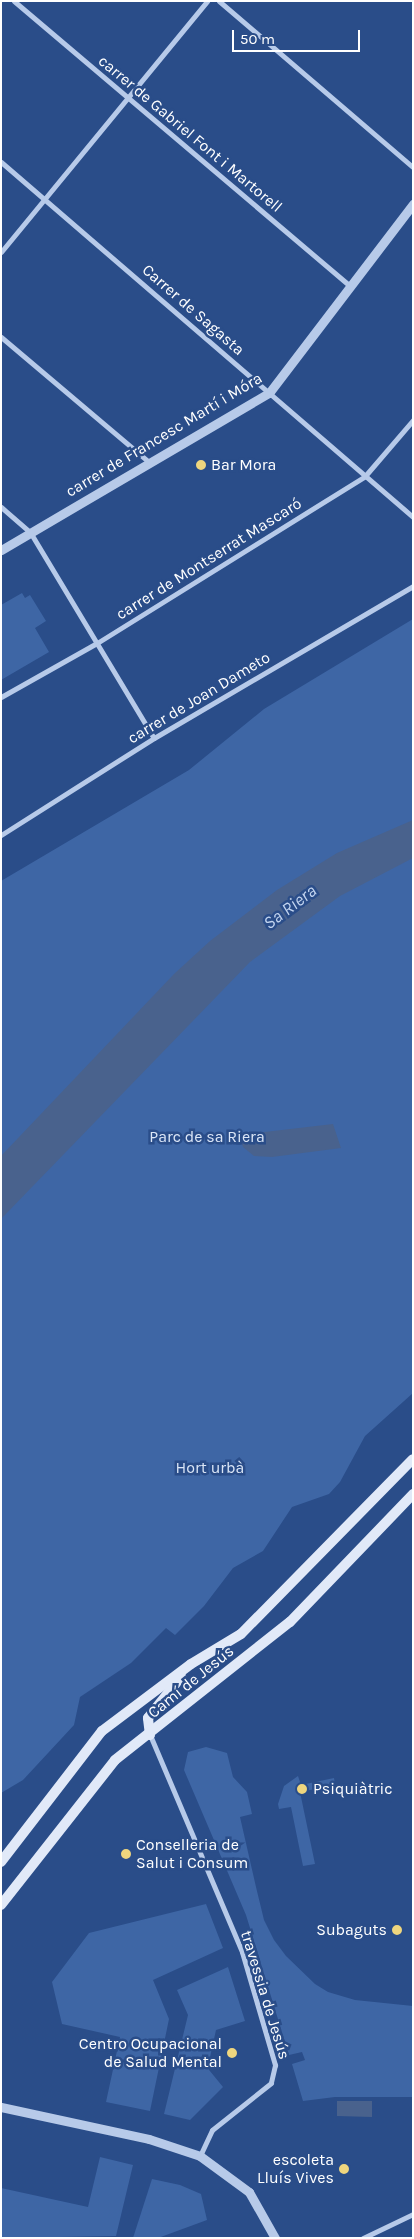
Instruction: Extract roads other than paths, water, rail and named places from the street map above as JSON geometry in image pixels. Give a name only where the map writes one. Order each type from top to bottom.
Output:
[{"type":"main road","name":"Camí de Jesús","points":[[1,1862],[102,1731],[192,1664],[241,1634],[413,1459]]},
{"type":"main road","name":"Camí de Jesús","points":[[1,1905],[115,1760],[150,1735],[290,1622],[413,1494]]},
{"type":"main road","points":[[150,1735],[148,1718],[192,1664]]},
{"type":"street","name":"carrer de Gabriel Font i Martorell","points":[[14,1],[350,286]]},
{"type":"street","points":[[1,252],[46,200],[127,97],[207,1]]},
{"type":"street","points":[[219,1],[413,167]]},
{"type":"street","name":"Carrer de Sagasta","points":[[1,162],[413,517]]},
{"type":"street","name":"carrer de Francesc Martí i Móra","points":[[1,550],[269,393],[413,204]]},
{"type":"street","points":[[1,337],[150,463]]},
{"type":"street","name":"carrer de Montserrat Mascaró","points":[[1,697],[97,643],[365,476],[413,420]]},
{"type":"street","points":[[1,507],[30,532],[154,738]]},
{"type":"street","name":"carrer de Joan Dameto","points":[[1,835],[154,738],[413,586]]},
{"type":"street","name":"travessia de Jesús","points":[[150,1735],[242,1952],[275,2065],[271,2083],[212,2130],[200,2156]]},
{"type":"street","points":[[1,2107],[149,2139],[200,2156],[249,2192],[275,2238]]},
{"type":"street","points":[[363,2238],[413,2214]]},
{"type":"water","name":"Sa Riera","points":[[413,820],[413,858],[340,896],[250,962],[1,1219],[1,1156],[174,974],[210,941],[277,890],[337,853]]},
{"type":"water","points":[[333,1124],[341,1148],[272,1157],[254,1156],[243,1147],[239,1135]]},
{"type":"water","points":[[337,2101],[372,2101],[372,2117],[337,2116]]},
{"type":"place","name":"Bar Mora","points":[[201,465]]},
{"type":"place","name":"Psiquiàtric","points":[[302,1789]]},
{"type":"place","name":"Conselleria de Salut i Consum","points":[[126,1854]]},
{"type":"place","name":"Subaguts","points":[[397,1930]]},
{"type":"place","name":"Centro Ocupacional de Salud Mental","points":[[232,2053]]},
{"type":"place","name":"escoleta Lluís Vives","points":[[344,2169]]},
{"type":"park label","name":"Parc de sa Riera","points":[[207,1137]]},
{"type":"park label","name":"Hort urbà","points":[[210,1468]]}]
